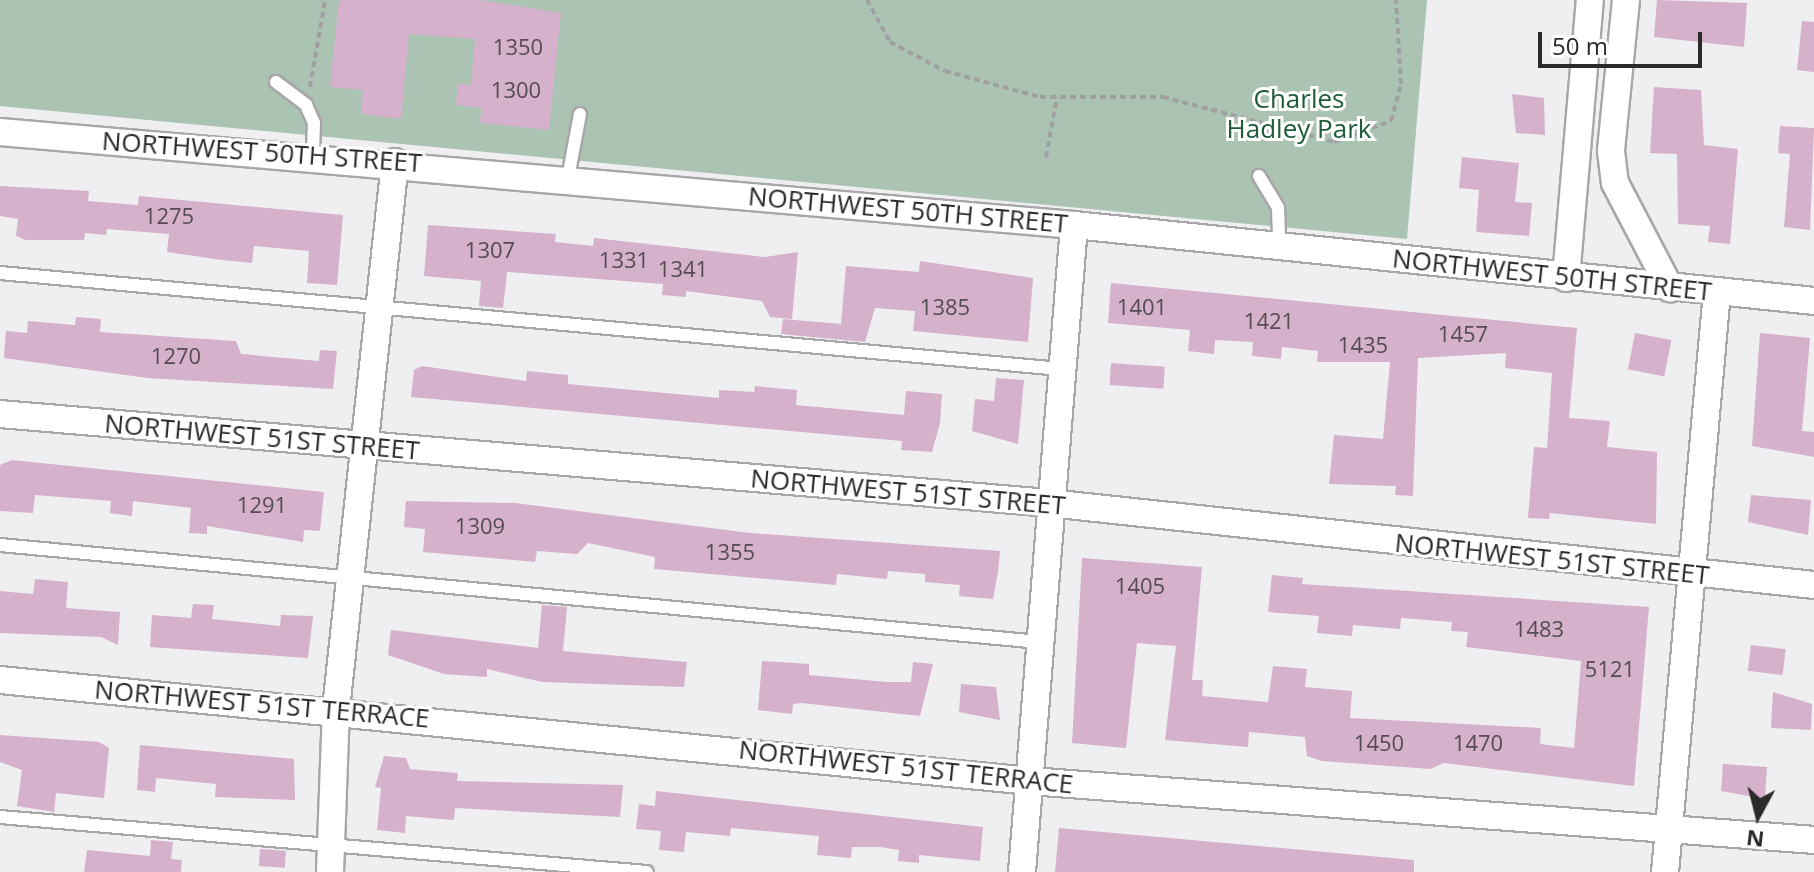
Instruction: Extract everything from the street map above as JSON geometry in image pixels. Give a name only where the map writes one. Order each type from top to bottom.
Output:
[{"type":"street","points":[[1566,278],[1590,0]]},
{"type":"street","points":[[1626,0],[1612,145],[1615,183],[1670,288]]},
{"type":"street","name":"NORTHWEST 50TH STREET","points":[[0,132],[395,162],[1074,225],[1566,278],[1804,300]]},
{"type":"street","points":[[1580,142],[1612,145]]},
{"type":"street","points":[[330,872],[336,709],[370,448],[395,162]]},
{"type":"street","points":[[1022,872],[1049,503],[1074,225]]},
{"type":"street","points":[[1804,300],[1814,277]]},
{"type":"street","points":[[1665,872],[1689,574],[1717,292]]},
{"type":"street","name":"NORTHWEST 51ST STREET","points":[[0,414],[370,448],[1049,503],[1814,585]]},
{"type":"street","name":"NORTHWEST 51ST TERRACE","points":[[0,680],[336,709],[1030,781],[1668,825],[1814,840]]},
{"type":"lane","points":[[276,82],[306,105],[314,123],[313,155]]},
{"type":"lane","points":[[568,178],[580,114]]},
{"type":"lane","points":[[1259,176],[1278,208],[1279,247]]},
{"type":"lane","points":[[0,273],[1061,369]]},
{"type":"lane","points":[[0,545],[1039,642]]},
{"type":"lane","points":[[0,817],[647,872]]},
{"type":"path","points":[[306,105],[325,0]]},
{"type":"path","points":[[867,0],[890,42],[913,60],[1057,97],[1163,97],[1348,141],[1391,121],[1401,84],[1396,0]]},
{"type":"path","points":[[1046,157],[1057,97]]},
{"type":"green space","name":"Charles Hadley Park","points":[[0,0],[1427,0],[1407,239],[0,106]]},
{"type":"building","points":[[339,0],[480,0],[561,13],[549,130],[480,123],[482,108],[456,105],[458,84],[471,85],[475,39],[409,34],[401,119],[361,114],[363,90],[330,87]]},
{"type":"building","points":[[1657,0],[1747,3],[1744,47],[1654,37]]},
{"type":"building","points":[[1802,21],[1814,22],[1814,72],[1797,70]]},
{"type":"building","points":[[1654,87],[1701,90],[1704,145],[1738,149],[1730,244],[1708,242],[1710,226],[1678,224],[1677,154],[1650,153]]},
{"type":"building","points":[[1512,94],[1544,98],[1545,135],[1516,133]]},
{"type":"building","points":[[1780,126],[1814,128],[1810,230],[1784,227],[1790,154],[1778,153]]},
{"type":"building","points":[[1462,157],[1519,163],[1515,202],[1532,203],[1529,236],[1476,232],[1479,190],[1459,188]]},
{"type":"building","points":[[0,186],[89,191],[88,201],[138,205],[139,196],[343,215],[337,285],[307,283],[309,251],[254,246],[252,263],[167,252],[169,234],[107,229],[106,235],[85,233],[84,240],[26,240],[16,236],[18,219],[0,216]]},
{"type":"building","points":[[428,225],[556,234],[555,242],[593,246],[594,238],[765,257],[798,252],[792,319],[770,317],[762,301],[686,291],[686,297],[662,295],[663,284],[507,272],[503,308],[479,306],[481,281],[424,276]]},
{"type":"building","points":[[920,261],[1033,278],[1028,342],[913,331],[915,311],[875,308],[865,342],[781,334],[783,319],[841,324],[846,266],[919,272]]},
{"type":"building","points":[[1111,283],[1577,328],[1569,418],[1610,421],[1607,447],[1657,452],[1656,524],[1550,513],[1549,519],[1528,518],[1534,447],[1547,448],[1552,373],[1505,368],[1506,353],[1418,358],[1413,496],[1395,495],[1396,486],[1329,484],[1334,435],[1383,439],[1390,362],[1317,362],[1318,351],[1282,347],[1281,359],[1252,356],[1253,342],[1215,340],[1214,354],[1188,351],[1190,330],[1108,323]]},
{"type":"building","points":[[76,317],[101,319],[100,332],[236,341],[241,354],[319,361],[320,350],[337,351],[333,389],[147,378],[4,358],[6,331],[27,333],[28,321],[75,325]]},
{"type":"building","points":[[1635,333],[1671,340],[1664,376],[1628,369]]},
{"type":"building","points":[[1760,333],[1810,338],[1802,431],[1814,432],[1814,457],[1752,446]]},
{"type":"building","points":[[1111,363],[1165,367],[1163,389],[1109,385]]},
{"type":"building","points":[[422,366],[526,381],[527,371],[568,375],[568,384],[719,398],[719,390],[754,392],[755,386],[797,390],[796,405],[904,415],[906,391],[942,394],[940,423],[932,452],[901,450],[902,441],[411,397],[414,370]]},
{"type":"building","points":[[996,378],[1024,380],[1018,444],[972,431],[975,399],[994,401]]},
{"type":"building","points":[[12,460],[324,492],[320,531],[304,530],[303,542],[207,526],[207,534],[189,533],[191,508],[133,501],[132,516],[110,513],[111,501],[35,495],[33,513],[0,511],[0,465]]},
{"type":"building","points":[[1751,495],[1811,500],[1808,535],[1748,522]]},
{"type":"building","points":[[406,501],[515,503],[750,533],[1000,551],[998,572],[993,599],[959,596],[960,585],[925,582],[925,574],[888,571],[887,579],[837,574],[836,585],[654,569],[655,557],[588,543],[577,554],[537,551],[535,562],[423,552],[425,529],[404,527]]},
{"type":"building","points":[[1082,558],[1202,567],[1192,680],[1203,680],[1202,696],[1268,702],[1273,666],[1307,669],[1305,687],[1352,691],[1350,718],[1541,728],[1540,744],[1574,748],[1581,661],[1466,647],[1468,632],[1451,631],[1452,622],[1401,618],[1400,629],[1353,625],[1352,636],[1317,633],[1319,616],[1268,612],[1272,575],[1303,578],[1302,584],[1649,607],[1634,786],[1444,763],[1430,769],[1322,761],[1307,756],[1305,737],[1249,732],[1248,747],[1165,740],[1176,646],[1137,643],[1126,748],[1072,743]]},
{"type":"building","points":[[35,579],[68,582],[66,608],[120,612],[118,645],[101,637],[0,633],[0,591],[33,594]]},
{"type":"building","points":[[193,604],[214,605],[212,619],[280,626],[281,615],[313,616],[308,658],[150,647],[152,615],[191,618]]},
{"type":"building","points":[[542,605],[567,607],[563,651],[687,662],[684,687],[542,682],[487,669],[487,677],[444,674],[388,655],[391,630],[538,648]]},
{"type":"building","points":[[1751,645],[1786,649],[1783,675],[1748,671]]},
{"type":"building","points":[[762,661],[809,664],[809,675],[887,682],[911,682],[913,662],[933,664],[920,716],[802,703],[793,704],[792,714],[758,710]]},
{"type":"building","points":[[961,684],[996,687],[1000,720],[959,712]]},
{"type":"building","points":[[1773,692],[1812,704],[1811,730],[1771,728]]},
{"type":"building","points":[[0,735],[99,742],[109,748],[104,798],[56,793],[54,812],[17,806],[22,770],[0,762]]},
{"type":"building","points":[[140,745],[294,759],[295,800],[215,797],[216,784],[156,778],[155,792],[137,790]]},
{"type":"building","points":[[384,756],[406,758],[410,769],[458,773],[457,781],[623,785],[620,817],[455,808],[454,820],[406,816],[405,833],[377,830],[381,788],[375,787]]},
{"type":"building","points":[[1723,764],[1767,767],[1765,799],[1721,791]]},
{"type":"building","points":[[656,791],[983,827],[980,861],[919,855],[919,863],[898,861],[899,850],[880,847],[852,847],[851,858],[817,855],[819,836],[731,828],[730,836],[686,832],[684,852],[659,850],[661,831],[636,829],[639,804],[655,806]]},
{"type":"building","points":[[1059,828],[1414,860],[1414,872],[1055,872]]},
{"type":"building","points":[[151,840],[173,842],[171,859],[182,860],[181,872],[84,872],[87,850],[150,856]]},
{"type":"building","points":[[260,849],[286,851],[285,868],[259,866]]}]
